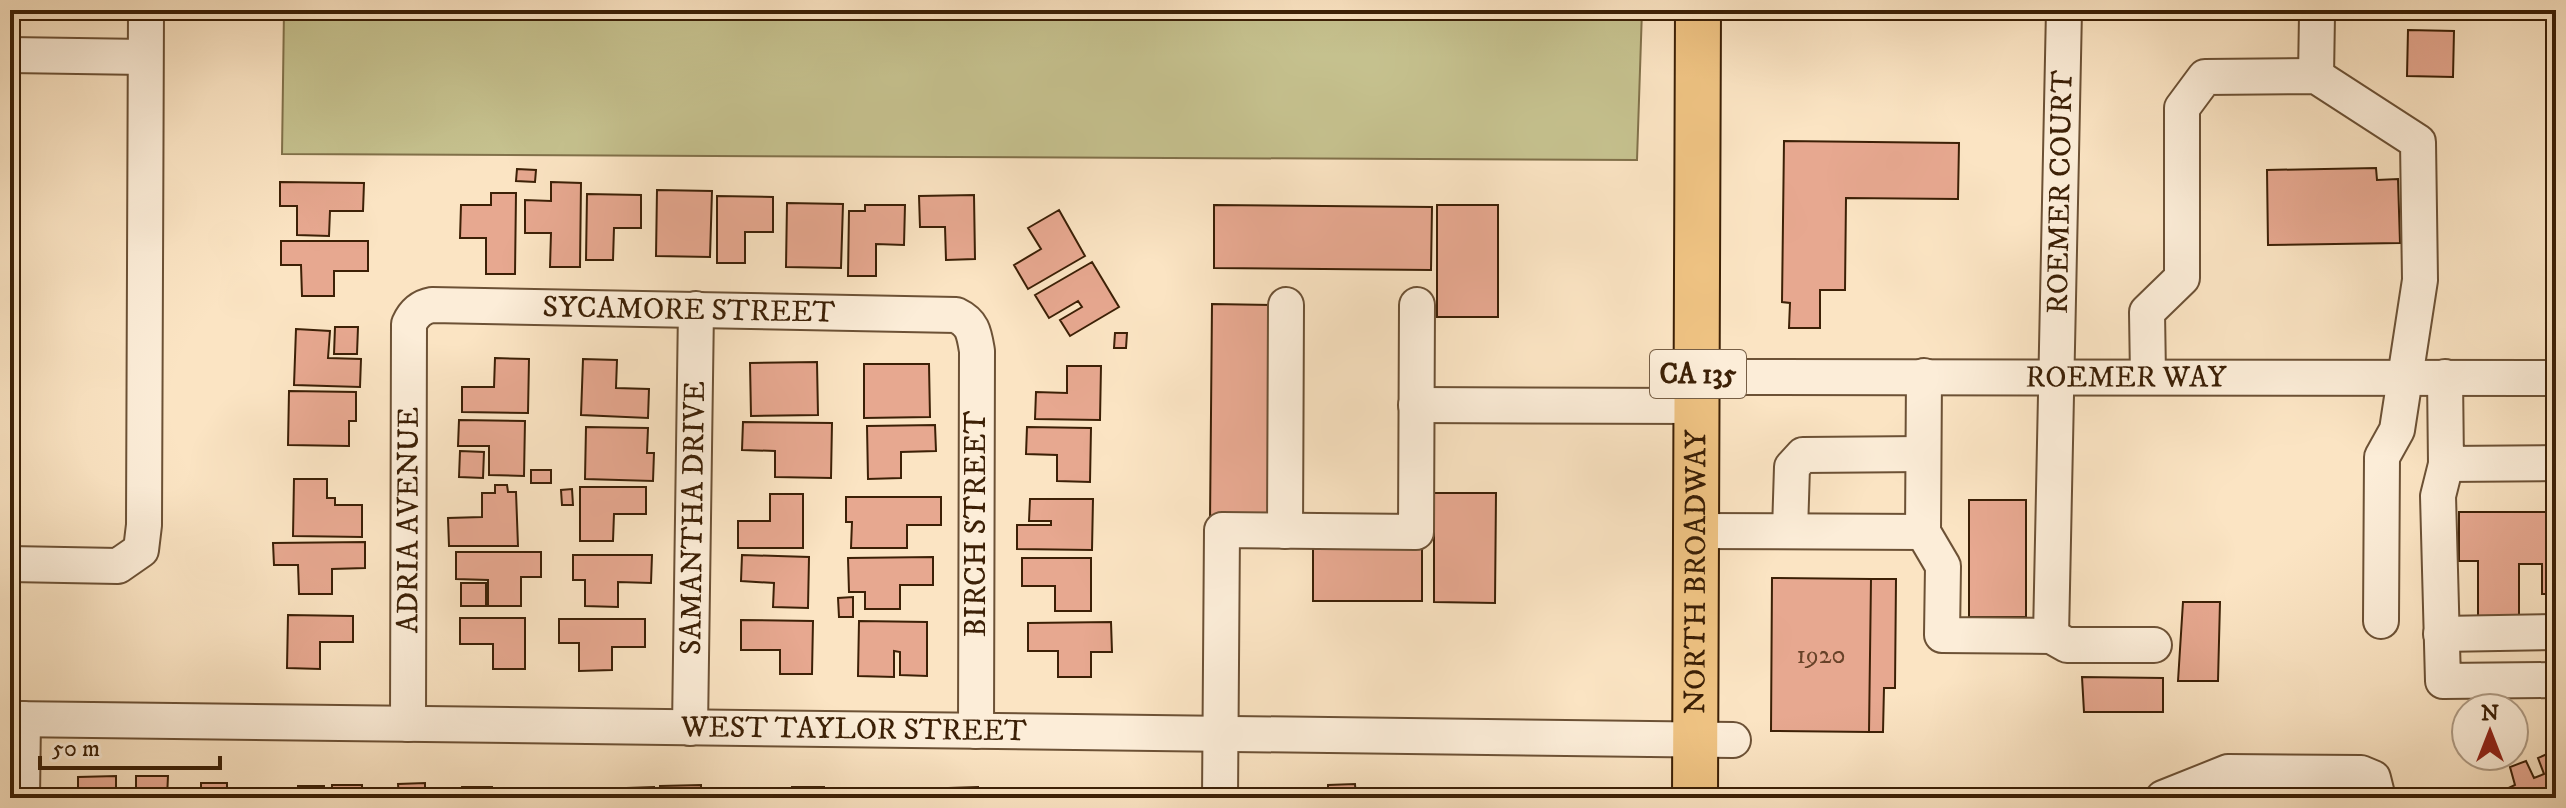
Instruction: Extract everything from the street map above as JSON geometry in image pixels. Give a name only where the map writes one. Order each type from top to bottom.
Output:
[{"type":"main road","name":"NORTH BROADWAY","points":[[1695,798],[1715,739],[1697,531],[1698,10]]},
{"type":"street","points":[[10,564],[118,566],[141,550],[144,525],[146,10]]},
{"type":"street","name":"ROEMER COURT","points":[[2051,636],[2064,10]]},
{"type":"street","points":[[2316,76],[2317,15],[2320,10]]},
{"type":"street","points":[[10,55],[145,57]]},
{"type":"street","points":[[2148,376],[2147,312],[2182,278],[2182,108],[2205,77],[2316,76],[2418,142],[2420,280],[2397,430],[2382,457],[2381,621]]},
{"type":"street","name":"SYCAMORE STREET","points":[[412,316],[423,307],[432,305],[956,315],[966,320]]},
{"type":"street","points":[[1285,531],[1286,305]]},
{"type":"street","points":[[1220,798],[1222,530],[1416,532],[1417,305]]},
{"type":"street","name":"SAMANTHA DRIVE","points":[[690,728],[696,309]]},
{"type":"street","name":"ADRIA AVENUE","points":[[408,724],[409,324],[412,316]]},
{"type":"street","name":"BIRCH STREET","points":[[966,320],[974,329],[977,351],[976,731]]},
{"type":"street","points":[[1924,376],[1923,532],[1943,566],[1942,635],[2051,636],[2067,645],[2154,645]]},
{"type":"street","name":"ROEMER WAY","points":[[1416,405],[1698,392],[1924,376],[2556,378]]},
{"type":"street","points":[[2445,377],[2446,464],[2438,496],[2443,681],[2556,680]]},
{"type":"street","points":[[1790,531],[1792,467],[1803,455],[1923,454]]},
{"type":"street","points":[[2446,464],[2556,463]]},
{"type":"street","points":[[1697,531],[1923,532]]},
{"type":"street","points":[[2441,634],[2556,632]]},
{"type":"street","points":[[16,719],[22,798]]},
{"type":"street","name":"WEST TAYLOR STREET","points":[[16,719],[1715,739]]},
{"type":"street","points":[[2163,798],[2228,772],[2361,773],[2373,778],[2378,798]]},
{"type":"shaded area","points":[[284,10],[1642,10],[1637,160],[282,154]]},
{"type":"building","points":[[2408,30],[2454,31],[2453,77],[2407,76]]},
{"type":"building","points":[[1784,141],[1959,143],[1958,199],[1846,198],[1845,290],[1820,290],[1820,328],[1789,328],[1790,303],[1782,302]]},
{"type":"building","points":[[2376,168],[2377,180],[2398,179],[2400,243],[2268,245],[2267,170]]},
{"type":"building","points":[[517,169],[536,170],[535,182],[516,181]]},
{"type":"building","points":[[2547,171],[2556,171],[2556,323],[2546,323]]},
{"type":"building","points":[[280,182],[364,183],[363,211],[330,211],[329,236],[297,235],[297,206],[280,206]]},
{"type":"building","points":[[551,182],[581,183],[580,267],[550,267],[551,233],[525,233],[525,200],[551,201]]},
{"type":"building","points":[[657,190],[712,191],[710,257],[656,256]]},
{"type":"building","points":[[491,193],[516,193],[515,274],[486,274],[486,238],[460,238],[461,205],[491,205]]},
{"type":"building","points":[[587,194],[641,195],[641,228],[614,228],[613,260],[586,260]]},
{"type":"building","points":[[974,195],[975,259],[946,260],[945,227],[920,227],[919,196]]},
{"type":"building","points":[[717,196],[773,197],[773,232],[745,232],[745,263],[717,263]]},
{"type":"building","points":[[787,203],[843,204],[841,268],[786,267]]},
{"type":"building","points":[[865,205],[905,205],[904,245],[876,244],[876,276],[848,276],[849,211],[865,211]]},
{"type":"building","points":[[1214,205],[1432,207],[1431,270],[1214,268]]},
{"type":"building","points":[[1437,205],[1498,205],[1498,317],[1437,317]]},
{"type":"building","points":[[1059,210],[1085,256],[1028,289],[1014,265],[1041,249],[1028,228]]},
{"type":"building","points":[[281,241],[368,241],[368,271],[334,271],[334,296],[302,296],[301,265],[281,265]]},
{"type":"building","points":[[1092,262],[1119,307],[1070,336],[1060,320],[1082,307],[1078,301],[1049,318],[1035,295]]},
{"type":"building","points":[[1212,304],[1271,305],[1269,523],[1210,523]]},
{"type":"building","points":[[335,327],[358,327],[357,354],[334,354]]},
{"type":"building","points":[[296,329],[330,331],[328,358],[361,359],[360,387],[294,385]]},
{"type":"building","points":[[1115,333],[1127,333],[1126,348],[1114,348]]},
{"type":"building","points":[[495,358],[529,359],[528,413],[462,412],[462,387],[494,387]]},
{"type":"building","points":[[583,359],[617,360],[616,388],[649,389],[648,418],[581,415]]},
{"type":"building","points":[[817,362],[818,415],[751,416],[750,363]]},
{"type":"building","points":[[864,364],[929,364],[930,417],[864,418]]},
{"type":"building","points":[[1067,366],[1101,366],[1100,420],[1035,419],[1036,392],[1067,393]]},
{"type":"building","points":[[289,391],[356,392],[356,421],[349,421],[349,446],[288,445]]},
{"type":"building","points":[[459,420],[525,421],[524,476],[489,475],[489,446],[458,446]]},
{"type":"building","points":[[743,422],[832,423],[831,478],[775,477],[775,451],[742,450]]},
{"type":"building","points":[[935,425],[936,451],[901,452],[901,478],[868,479],[867,426]]},
{"type":"building","points":[[586,427],[648,428],[647,453],[654,453],[653,481],[585,479]]},
{"type":"building","points":[[1027,427],[1091,428],[1090,482],[1057,481],[1057,455],[1026,454]]},
{"type":"building","points":[[460,451],[484,452],[483,478],[459,477]]},
{"type":"building","points":[[531,470],[551,470],[551,483],[531,483]]},
{"type":"building","points":[[294,479],[327,479],[327,498],[335,498],[335,505],[362,505],[362,537],[293,536]]},
{"type":"building","points":[[495,485],[507,485],[508,492],[516,492],[518,546],[449,546],[448,518],[482,517],[482,493],[495,493]]},
{"type":"building","points":[[580,487],[646,487],[646,514],[614,514],[613,541],[580,541]]},
{"type":"building","points":[[572,489],[573,505],[562,505],[561,490]]},
{"type":"building","points":[[1434,493],[1496,493],[1495,603],[1434,602]]},
{"type":"building","points":[[770,494],[803,494],[803,548],[738,548],[738,521],[770,521]]},
{"type":"building","points":[[846,497],[941,497],[941,525],[907,525],[907,548],[851,548],[852,522],[846,522]]},
{"type":"building","points":[[1030,499],[1093,499],[1092,550],[1017,549],[1017,525],[1051,525],[1051,521],[1029,521]]},
{"type":"building","points":[[1969,500],[2026,500],[2026,617],[1969,617]]},
{"type":"building","points":[[2459,512],[2556,512],[2556,594],[2542,594],[2542,564],[2519,564],[2519,616],[2478,616],[2478,561],[2459,561]]},
{"type":"building","points":[[1313,539],[1422,540],[1422,601],[1313,601]]},
{"type":"building","points":[[365,542],[365,568],[332,569],[332,594],[299,594],[298,565],[274,565],[273,543]]},
{"type":"building","points":[[456,552],[541,552],[541,577],[521,577],[521,606],[488,606],[488,580],[456,579]]},
{"type":"building","points":[[573,555],[652,555],[651,583],[618,582],[618,607],[585,606],[585,580],[573,580]]},
{"type":"building","points":[[742,555],[809,557],[808,608],[773,607],[774,583],[741,581]]},
{"type":"building","points":[[933,557],[933,585],[900,585],[900,609],[865,609],[865,592],[849,592],[848,558]]},
{"type":"building","points":[[1022,558],[1091,558],[1091,611],[1055,611],[1055,586],[1022,586]]},
{"type":"building","points":[[1772,578],[1871,579],[1869,732],[1771,731]]},
{"type":"building","points":[[1871,579],[1896,579],[1895,688],[1884,688],[1883,732],[1869,732]]},
{"type":"building","points":[[461,583],[486,583],[486,606],[461,606]]},
{"type":"building","points":[[853,597],[853,617],[839,617],[838,598]]},
{"type":"building","points":[[2183,602],[2220,602],[2218,681],[2178,681]]},
{"type":"building","points":[[288,615],[353,616],[353,642],[320,642],[320,669],[287,668]]},
{"type":"building","points":[[460,618],[525,618],[525,669],[493,669],[493,644],[460,644]]},
{"type":"building","points":[[559,619],[645,619],[645,647],[612,647],[612,670],[579,671],[579,643],[559,643]]},
{"type":"building","points":[[741,620],[813,621],[812,674],[780,674],[780,650],[741,650]]},
{"type":"building","points":[[859,621],[927,622],[927,676],[900,675],[900,652],[894,651],[894,677],[858,676]]},
{"type":"building","points":[[1111,622],[1112,652],[1091,652],[1091,677],[1058,677],[1058,651],[1028,651],[1028,623]]},
{"type":"building","points":[[2082,677],[2163,678],[2163,712],[2084,712]]},
{"type":"building","points":[[2556,750],[2556,798],[2504,798],[2502,791],[2515,785],[2511,772],[2530,772],[2530,770],[2534,778],[2544,774],[2538,758]]},
{"type":"building","points":[[116,776],[116,798],[78,798],[78,777]]},
{"type":"building","points":[[136,776],[168,776],[167,798],[136,798]]},
{"type":"building","points":[[201,783],[227,783],[227,798],[201,798]]},
{"type":"building","points":[[425,783],[425,798],[399,798],[398,784]]},
{"type":"building","points":[[1355,784],[1356,798],[1328,798],[1328,785]]},
{"type":"building","points":[[332,785],[362,785],[362,798],[332,798]]},
{"type":"building","points":[[701,785],[701,798],[660,798],[660,786]]},
{"type":"building","points":[[298,786],[324,786],[324,798],[298,798]]},
{"type":"building","points":[[462,787],[492,787],[492,798],[461,798]]},
{"type":"building","points":[[654,787],[654,798],[627,798],[627,788]]},
{"type":"building","points":[[792,787],[824,787],[824,798],[792,798]]},
{"type":"building","points":[[978,787],[978,798],[949,798],[949,788]]},
{"type":"building","points":[[526,788],[555,789],[554,798],[526,798]]},
{"type":"building","points":[[882,788],[883,798],[856,798],[856,790]]},
{"type":"building","points":[[619,789],[619,798],[595,798],[595,790]]},
{"type":"building","points":[[757,793],[784,793],[784,798],[757,798]]},
{"type":"building","points":[[1131,793],[1168,793],[1168,798],[1131,798]]},
{"type":"building","points":[[1417,793],[1627,796],[1627,798],[1416,798]]},
{"type":"building","points":[[989,794],[1016,794],[1016,798],[989,798]]},
{"type":"building","points":[[1084,794],[1115,795],[1115,798],[1084,798]]}]
